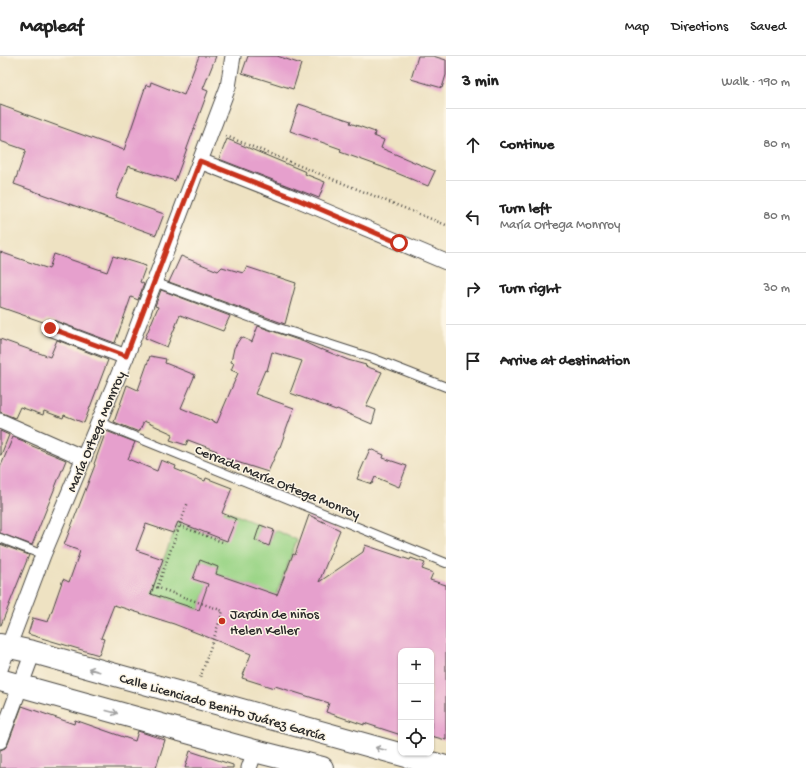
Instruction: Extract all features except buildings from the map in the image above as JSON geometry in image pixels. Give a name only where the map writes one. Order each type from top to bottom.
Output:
[{"type":"street","name":"María Ortega Monrroy","points":[[0,669],[4,646],[126,356],[228,86],[233,56]]},
{"type":"street","points":[[200,161],[299,200],[446,262]]},
{"type":"street","points":[[50,328],[126,356]]},
{"type":"street","points":[[0,421],[84,458]]},
{"type":"street","name":"Calle Licenciado Benito Juárez García","points":[[4,646],[33,652],[446,767]]},
{"type":"street","points":[[0,741],[33,652]]},
{"type":"street","points":[[0,680],[252,760],[322,768]]},
{"type":"lane","points":[[154,282],[279,328],[372,358],[446,386]]},
{"type":"lane","name":"Cerrada María Ortega Monroy","points":[[99,422],[446,563]]},
{"type":"lane","points":[[0,538],[43,555]]},
{"type":"path","points":[[211,130],[446,225]]},
{"type":"path","points":[[157,588],[188,502]]},
{"type":"path","points":[[180,526],[225,543]]},
{"type":"path","points":[[150,594],[153,586],[223,612],[194,698]]},
{"type":"green space","points":[[187,499],[190,527],[210,534],[220,509],[260,525],[255,540],[269,546],[274,530],[297,540],[270,611],[259,589],[216,574],[217,567],[200,560],[212,585],[207,587],[199,610],[137,590],[156,579]]},
{"type":"place","name":"Jardin de niños Helen Keller","points":[[222,621]]},
{"type":"route","points":[[50,328],[126,356],[200,161],[299,200],[399,243]]}]
